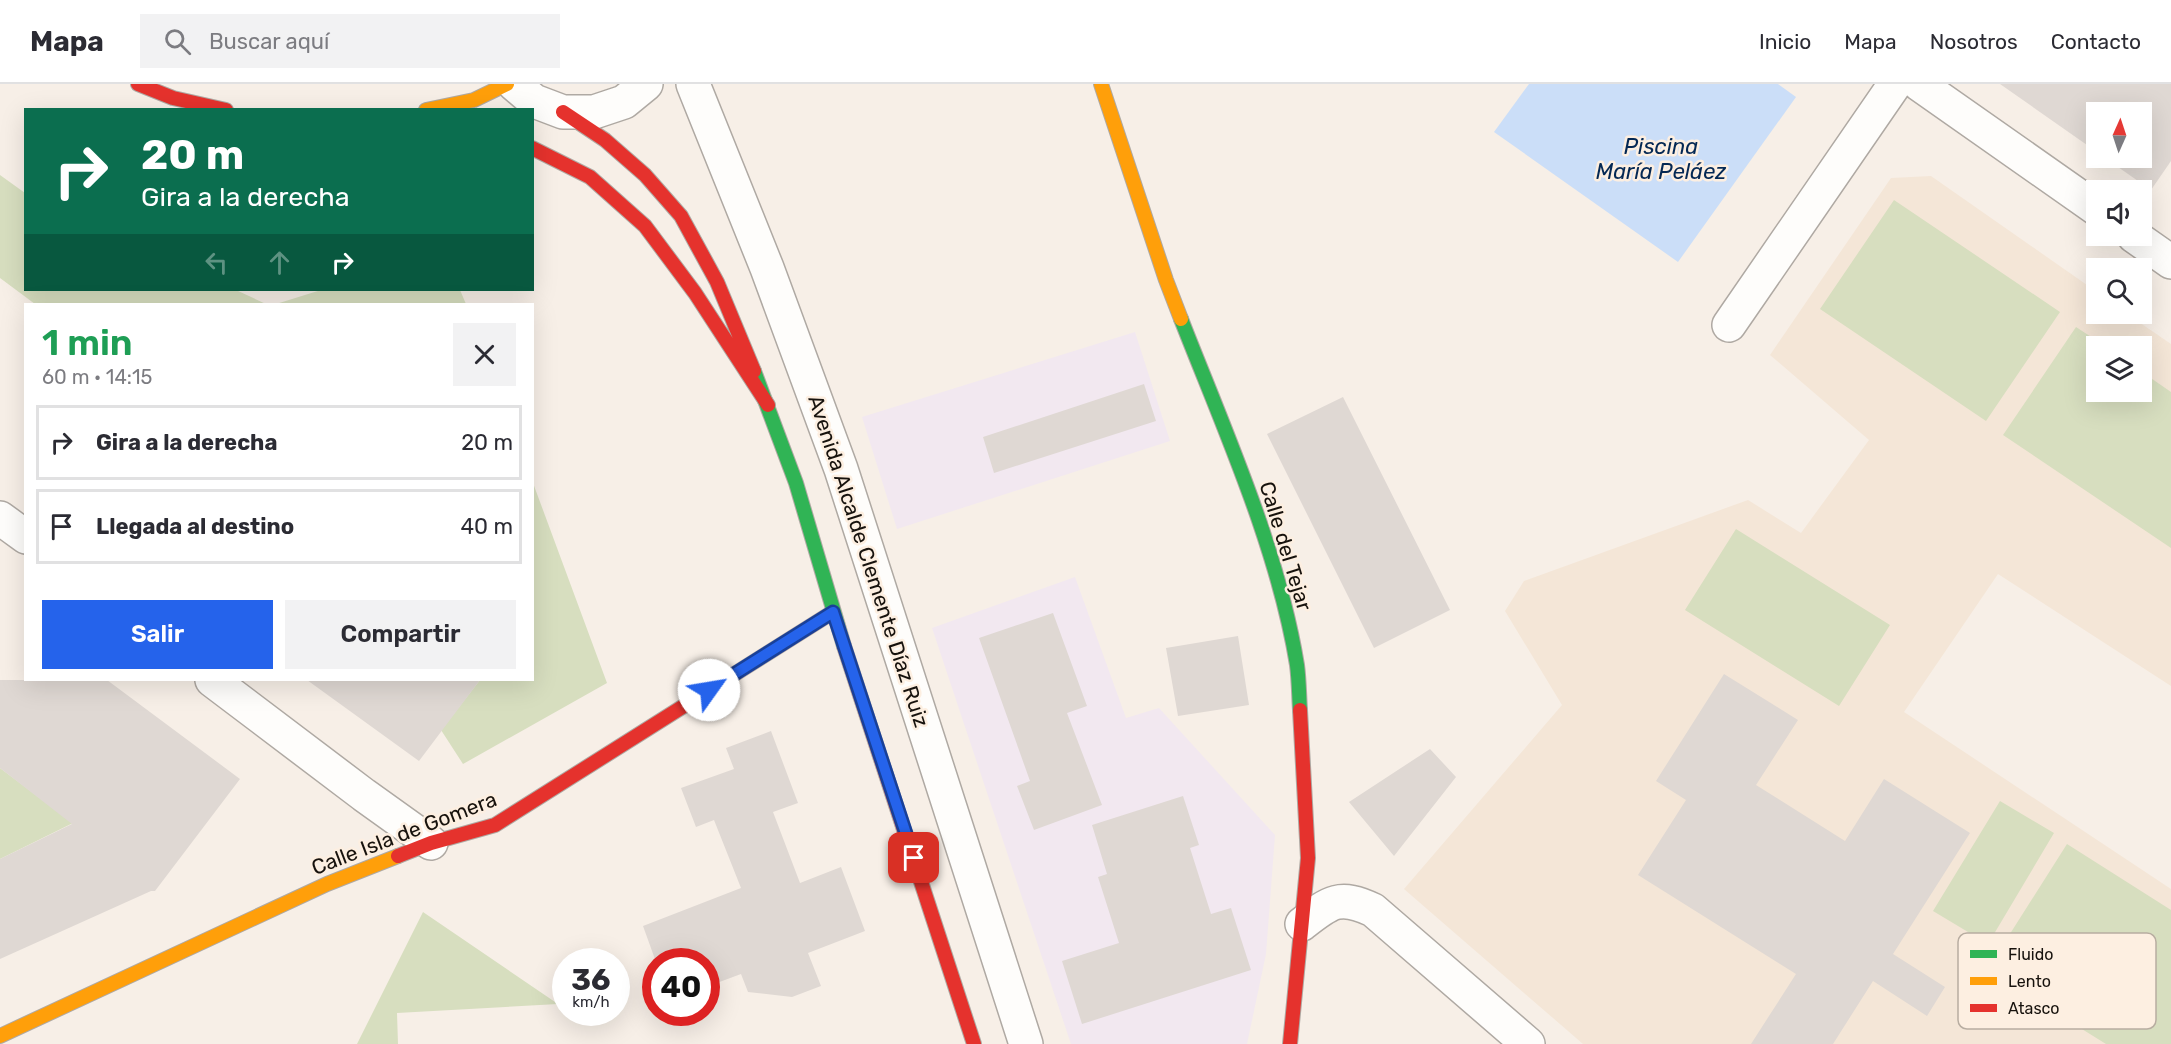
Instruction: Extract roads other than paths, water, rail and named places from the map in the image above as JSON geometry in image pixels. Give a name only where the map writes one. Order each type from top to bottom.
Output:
[{"type":"main road","points":[[138,84],[173,98],[217,108]]},
{"type":"main road","points":[[436,108],[474,100],[507,84]]},
{"type":"main road","name":"Calle del Tejar","points":[[1101,84],[1166,280],[1255,511],[1282,597],[1297,666],[1308,858],[1290,1044]]},
{"type":"main road","points":[[563,112],[605,140],[645,175],[681,216],[717,282],[768,405],[796,483],[833,612],[974,1044]]},
{"type":"main road","points":[[534,149],[590,177],[645,226],[695,293],[768,405]]},
{"type":"main road","name":"Calle Isla de Gomera","points":[[0,1036],[327,884],[431,843],[495,825],[833,612]]},
{"type":"street","points":[[514,84],[534,101],[563,112],[594,112],[624,102],[646,84]]},
{"type":"street","name":"Avenida Alcalde Clemente Díaz Ruiz","points":[[693,84],[767,268],[841,470],[1026,1044]]},
{"type":"street","points":[[1729,325],[1895,84]]},
{"type":"street","points":[[1919,84],[2086,201]]},
{"type":"street","points":[[2148,246],[2171,262]]},
{"type":"street","points":[[0,518],[24,536]]},
{"type":"street","points":[[213,681],[431,843]]},
{"type":"street","points":[[1302,924],[1319,910],[1337,902],[1355,902],[1373,910],[1528,1044]]},
{"type":"water","name":"Piscina María Peláez","points":[[1529,84],[1778,84],[1796,97],[1678,262],[1494,132]]}]
